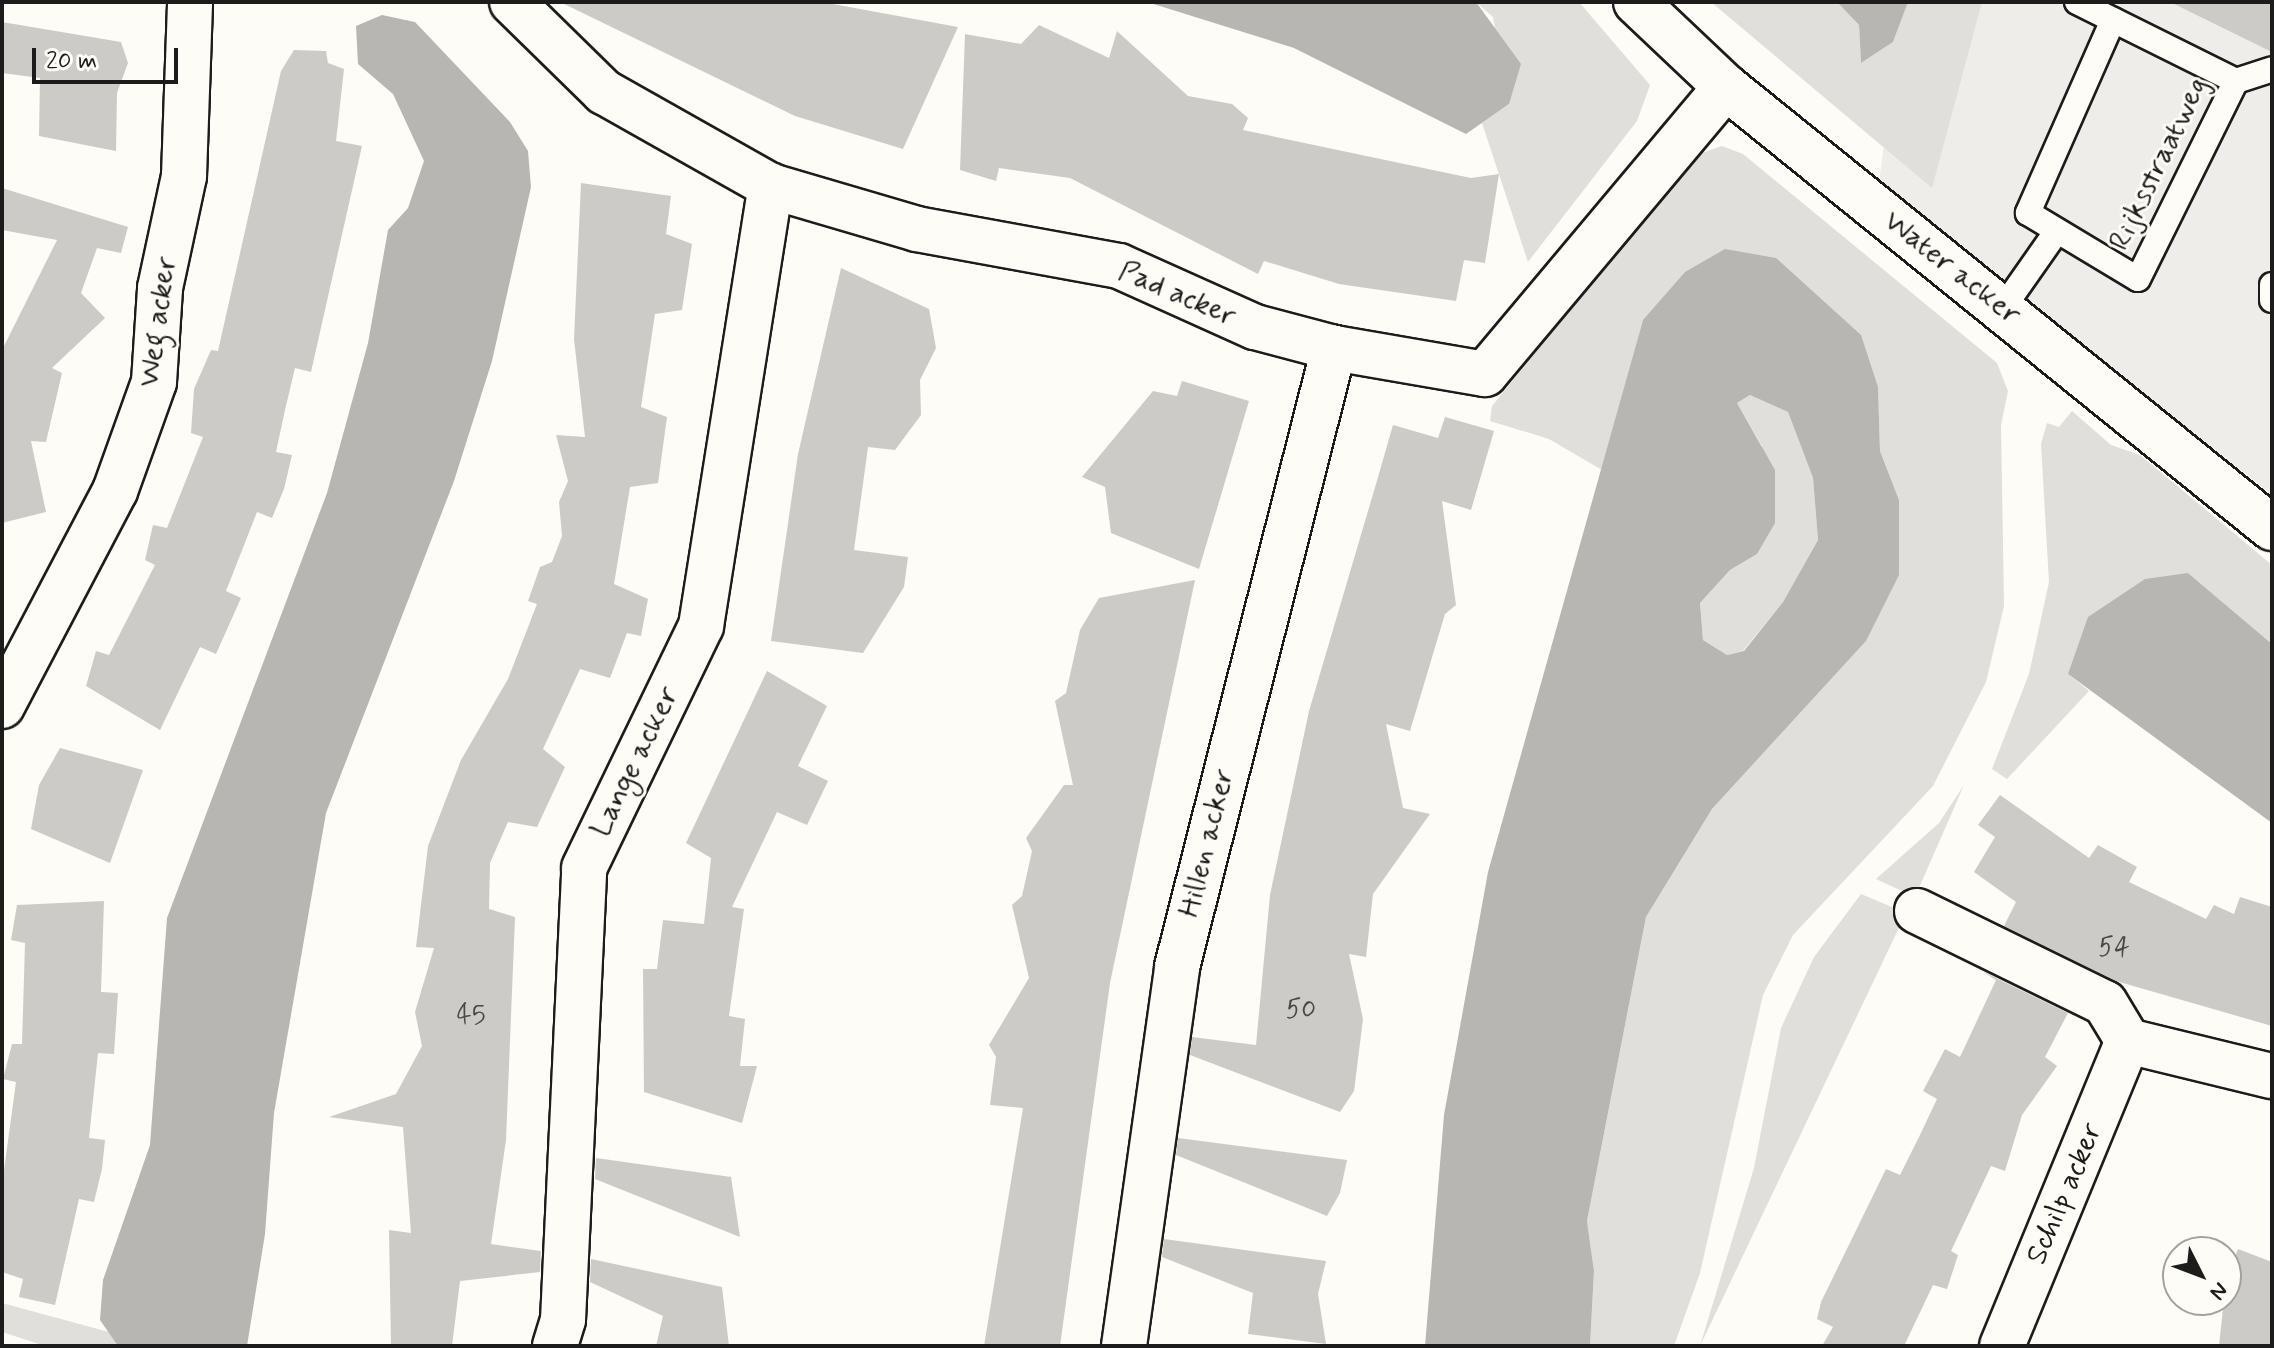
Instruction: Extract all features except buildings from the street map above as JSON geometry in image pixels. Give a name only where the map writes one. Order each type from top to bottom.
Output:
[{"type":"street","name":"Weg acker","points":[[2,706],[115,491],[154,382],[160,288],[184,176],[190,2]]},
{"type":"street","name":"Pad acker","points":[[512,2],[604,92],[771,186],[917,229],[1119,266],[1255,327],[1334,348],[1485,374],[1726,87]]},
{"type":"street","name":"Water acker","points":[[1636,2],[1726,87],[2272,528]]},
{"type":"street","name":"Lange acker","points":[[555,1346],[563,1320],[584,868],[701,626],[771,186]]},
{"type":"street","name":"Hillen acker","points":[[1124,1346],[1177,967],[1334,348]]},
{"type":"street","points":[[1917,911],[2105,1003],[2128,1041],[2272,1076]]},
{"type":"street","name":"Schilp acker","points":[[2002,1346],[2128,1041]]},
{"type":"lane","name":"Rijksstraatweg","points":[[2077,2],[2236,81],[2272,69]]},
{"type":"lane","name":"Rijksstraatweg","points":[[2113,20],[2028,213],[2138,279],[2236,81]]},
{"type":"lane","points":[[2003,308],[2057,231]]},
{"type":"lane","points":[[2272,285],[2272,300]]},
{"type":"shaded area","points":[[1147,2],[1476,2],[1521,64],[1509,104],[1466,134],[1294,48]]},
{"type":"shaded area","points":[[1476,2],[1579,2],[1650,85],[1637,121],[1528,262],[1482,123],[1509,104],[1493,17]]},
{"type":"shaded area","points":[[1711,2],[1837,2],[1859,25],[1861,63],[1893,42],[1908,2],[1982,2],[1932,188]]},
{"type":"shaded area","points":[[1837,2],[1908,2],[1893,42],[1861,63],[1859,25]]},
{"type":"shaded area","points":[[1902,2],[2272,2],[2272,495],[1879,183]]},
{"type":"shaded area","points":[[382,15],[415,22],[510,122],[528,151],[531,187],[492,361],[454,481],[326,813],[274,1113],[265,1234],[247,1346],[118,1346],[100,1320],[103,1280],[150,1145],[167,918],[327,493],[368,343],[388,230],[408,208],[424,161],[393,94],[358,64],[356,26]]},
{"type":"shaded area","points":[[1722,146],[1743,154],[1997,363],[2008,391],[2001,425],[2004,606],[1986,682],[1933,786],[1793,935],[1763,995],[1700,1273],[1674,1346],[1590,1346],[1594,1271],[1587,1221],[1646,917],[1712,809],[1866,641],[1899,500],[1880,451],[1878,387],[1643,320],[1602,470],[1549,439],[1490,421],[1492,406],[1610,261],[1702,153]]},
{"type":"shaded area","points":[[1725,249],[1776,258],[1861,335],[1878,387],[1880,451],[1899,500],[1899,575],[1866,641],[1712,809],[1646,917],[1587,1221],[1594,1271],[1590,1346],[1425,1346],[1444,1115],[1488,872],[1643,320],[1685,272]],"holes":[[[1750,395],[1788,412],[1813,478],[1818,540],[1783,602],[1744,651],[1727,655],[1703,640],[1700,603],[1730,570],[1757,554],[1775,523],[1775,470],[1737,403]]]},
{"type":"shaded area","points":[[1750,395],[1788,412],[1813,478],[1818,540],[1783,602],[1743,651],[1727,655],[1703,640],[1700,603],[1730,570],[1757,554],[1762,446],[1737,403]]},
{"type":"shaded area","points":[[2072,411],[2111,445],[2140,455],[2272,565],[2272,644],[2188,573],[2068,674],[2089,691],[2007,779],[1992,769],[2029,674],[2049,582],[2041,444],[2047,423],[2059,427]]},
{"type":"shaded area","points":[[2188,573],[2272,644],[2272,823],[2068,674],[2088,617],[2145,579]]},
{"type":"shaded area","points":[[1964,785],[1915,897],[1876,879],[1939,823]]},
{"type":"shaded area","points":[[1861,894],[1906,913],[1700,1346],[1754,1168],[1781,1028],[1814,957]]},
{"type":"shaded area","points":[[2,1303],[109,1332],[118,1346],[45,1346],[2,1332]]}]
